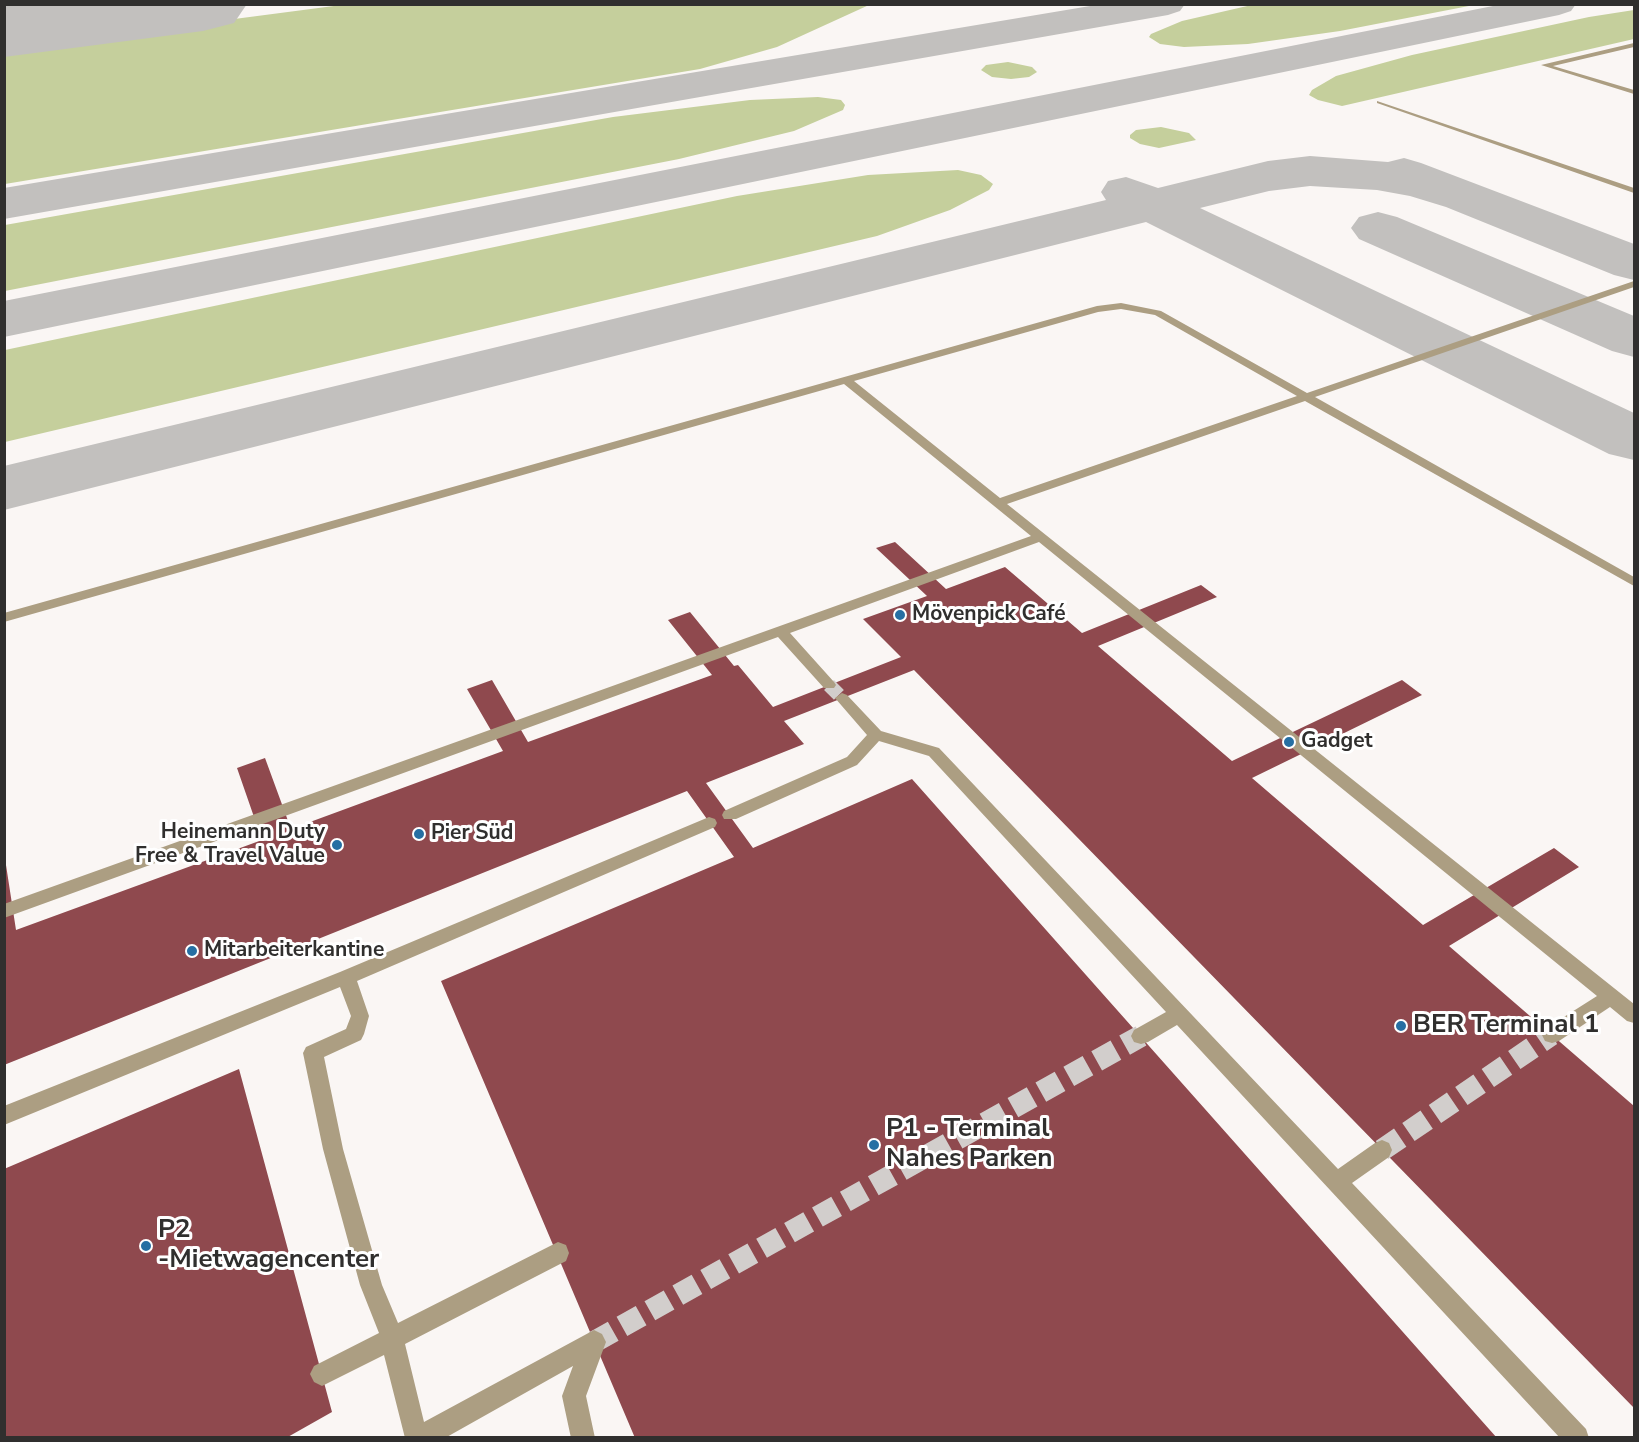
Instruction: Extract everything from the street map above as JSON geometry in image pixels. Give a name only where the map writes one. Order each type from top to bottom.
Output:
[{"type":"lane","points":[[1635,45],[1544,65],[1635,92]]},
{"type":"lane","points":[[1379,102],[1635,191]]},
{"type":"lane","points":[[997,502],[1635,284]]},
{"type":"lane","points":[[4,618],[1098,309],[1121,306],[1158,313],[1635,582]]},
{"type":"lane","points":[[846,380],[1635,1015]]},
{"type":"lane","points":[[4,911],[1041,537]]},
{"type":"lane","points":[[781,631],[830,685]]},
{"type":"lane","points":[[842,699],[876,735],[934,752],[1577,1437]]},
{"type":"lane","points":[[730,815],[852,761],[876,735]]},
{"type":"lane","points":[[4,1116],[346,977],[710,823]]},
{"type":"lane","points":[[346,977],[360,1016],[354,1034],[313,1053],[333,1149],[371,1285],[392,1337],[405,1398],[419,1437],[594,1342],[574,1396],[583,1437]]},
{"type":"lane","points":[[1552,1035],[1611,996]]},
{"type":"lane","points":[[1141,1036],[1180,1014]]},
{"type":"lane","points":[[1337,1182],[1382,1150]]},
{"type":"lane","points":[[322,1374],[558,1253]]},
{"type":"green space","points":[[349,4],[869,5],[777,47],[700,69],[5,184],[5,49]]},
{"type":"green space","points":[[1256,4],[1474,5],[1340,31],[1248,44],[1184,47],[1160,44],[1149,37],[1151,34],[1182,21]]},
{"type":"green space","points":[[1634,10],[1634,39],[1342,106],[1318,100],[1309,95],[1312,90],[1336,76],[1412,55],[1589,17]]},
{"type":"green space","points":[[1008,62],[1032,67],[1037,72],[1029,77],[1011,79],[992,77],[981,70],[986,65]]},
{"type":"green space","points":[[818,97],[841,100],[845,105],[843,110],[794,131],[679,159],[5,291],[5,225],[613,117],[750,100]]},
{"type":"green space","points":[[1161,127],[1189,133],[1196,140],[1159,148],[1140,144],[1130,138],[1136,130]]},
{"type":"green space","points":[[958,170],[981,175],[993,184],[989,190],[950,210],[877,236],[5,442],[5,350],[737,196],[868,175]]},
{"type":"building","points":[[895,542],[946,589],[1005,567],[1082,633],[1201,585],[1217,597],[1098,646],[1232,761],[1402,680],[1422,695],[1252,778],[1423,925],[1554,848],[1579,867],[1449,946],[1634,1106],[1634,1408],[914,670],[784,721],[804,744],[706,783],[753,848],[912,779],[1497,1438],[635,1438],[441,981],[734,857],[687,791],[4,1065],[4,852],[16,930],[262,840],[237,768],[265,758],[291,829],[503,751],[467,689],[492,680],[528,742],[712,675],[668,620],[690,612],[734,666],[738,665],[773,707],[901,657],[863,619],[927,596],[876,548]]},
{"type":"building","name":"P2 -Mietwagencenter","points":[[239,1069],[332,1412],[286,1438],[4,1438],[4,1169]]},
{"type":"taxiway","points":[[4,204],[1168,4]]},
{"type":"taxiway","points":[[4,319],[1559,4]]},
{"type":"taxiway","points":[[1152,205],[1268,176],[1310,171],[1377,175],[1420,183],[1462,196]]},
{"type":"taxiway","points":[[1404,173],[1634,263]]},
{"type":"taxiway","points":[[1126,192],[1152,205]]},
{"type":"taxiway","points":[[4,488],[1152,205]]},
{"type":"taxiway","points":[[1152,205],[1634,439]]},
{"type":"taxiway","points":[[1378,228],[1634,338]]},
{"type":"runway","points":[[4,29],[203,4]]},
{"type":"tunnel","points":[[829,685],[842,698]]},
{"type":"tunnel","points":[[1382,1150],[1551,1035]]},
{"type":"tunnel","points":[[594,1342],[1141,1036]]},
{"type":"place","name":"Mövenpick Café","points":[[900,615]]},
{"type":"place","name":"Gadget","points":[[1289,742]]},
{"type":"place","name":"Pier Süd","points":[[419,834]]},
{"type":"place","name":"Heinemann Duty Free & Travel Value","points":[[337,845]]},
{"type":"place","name":"Mitarbeiterkantine","points":[[192,951]]},
{"type":"place","name":"BER Terminal 1","points":[[1401,1026]]},
{"type":"place","name":"P1 - Terminal Nahes Parken","points":[[874,1145]]},
{"type":"place","name":"P2 -Mietwagencenter","points":[[146,1246]]}]
